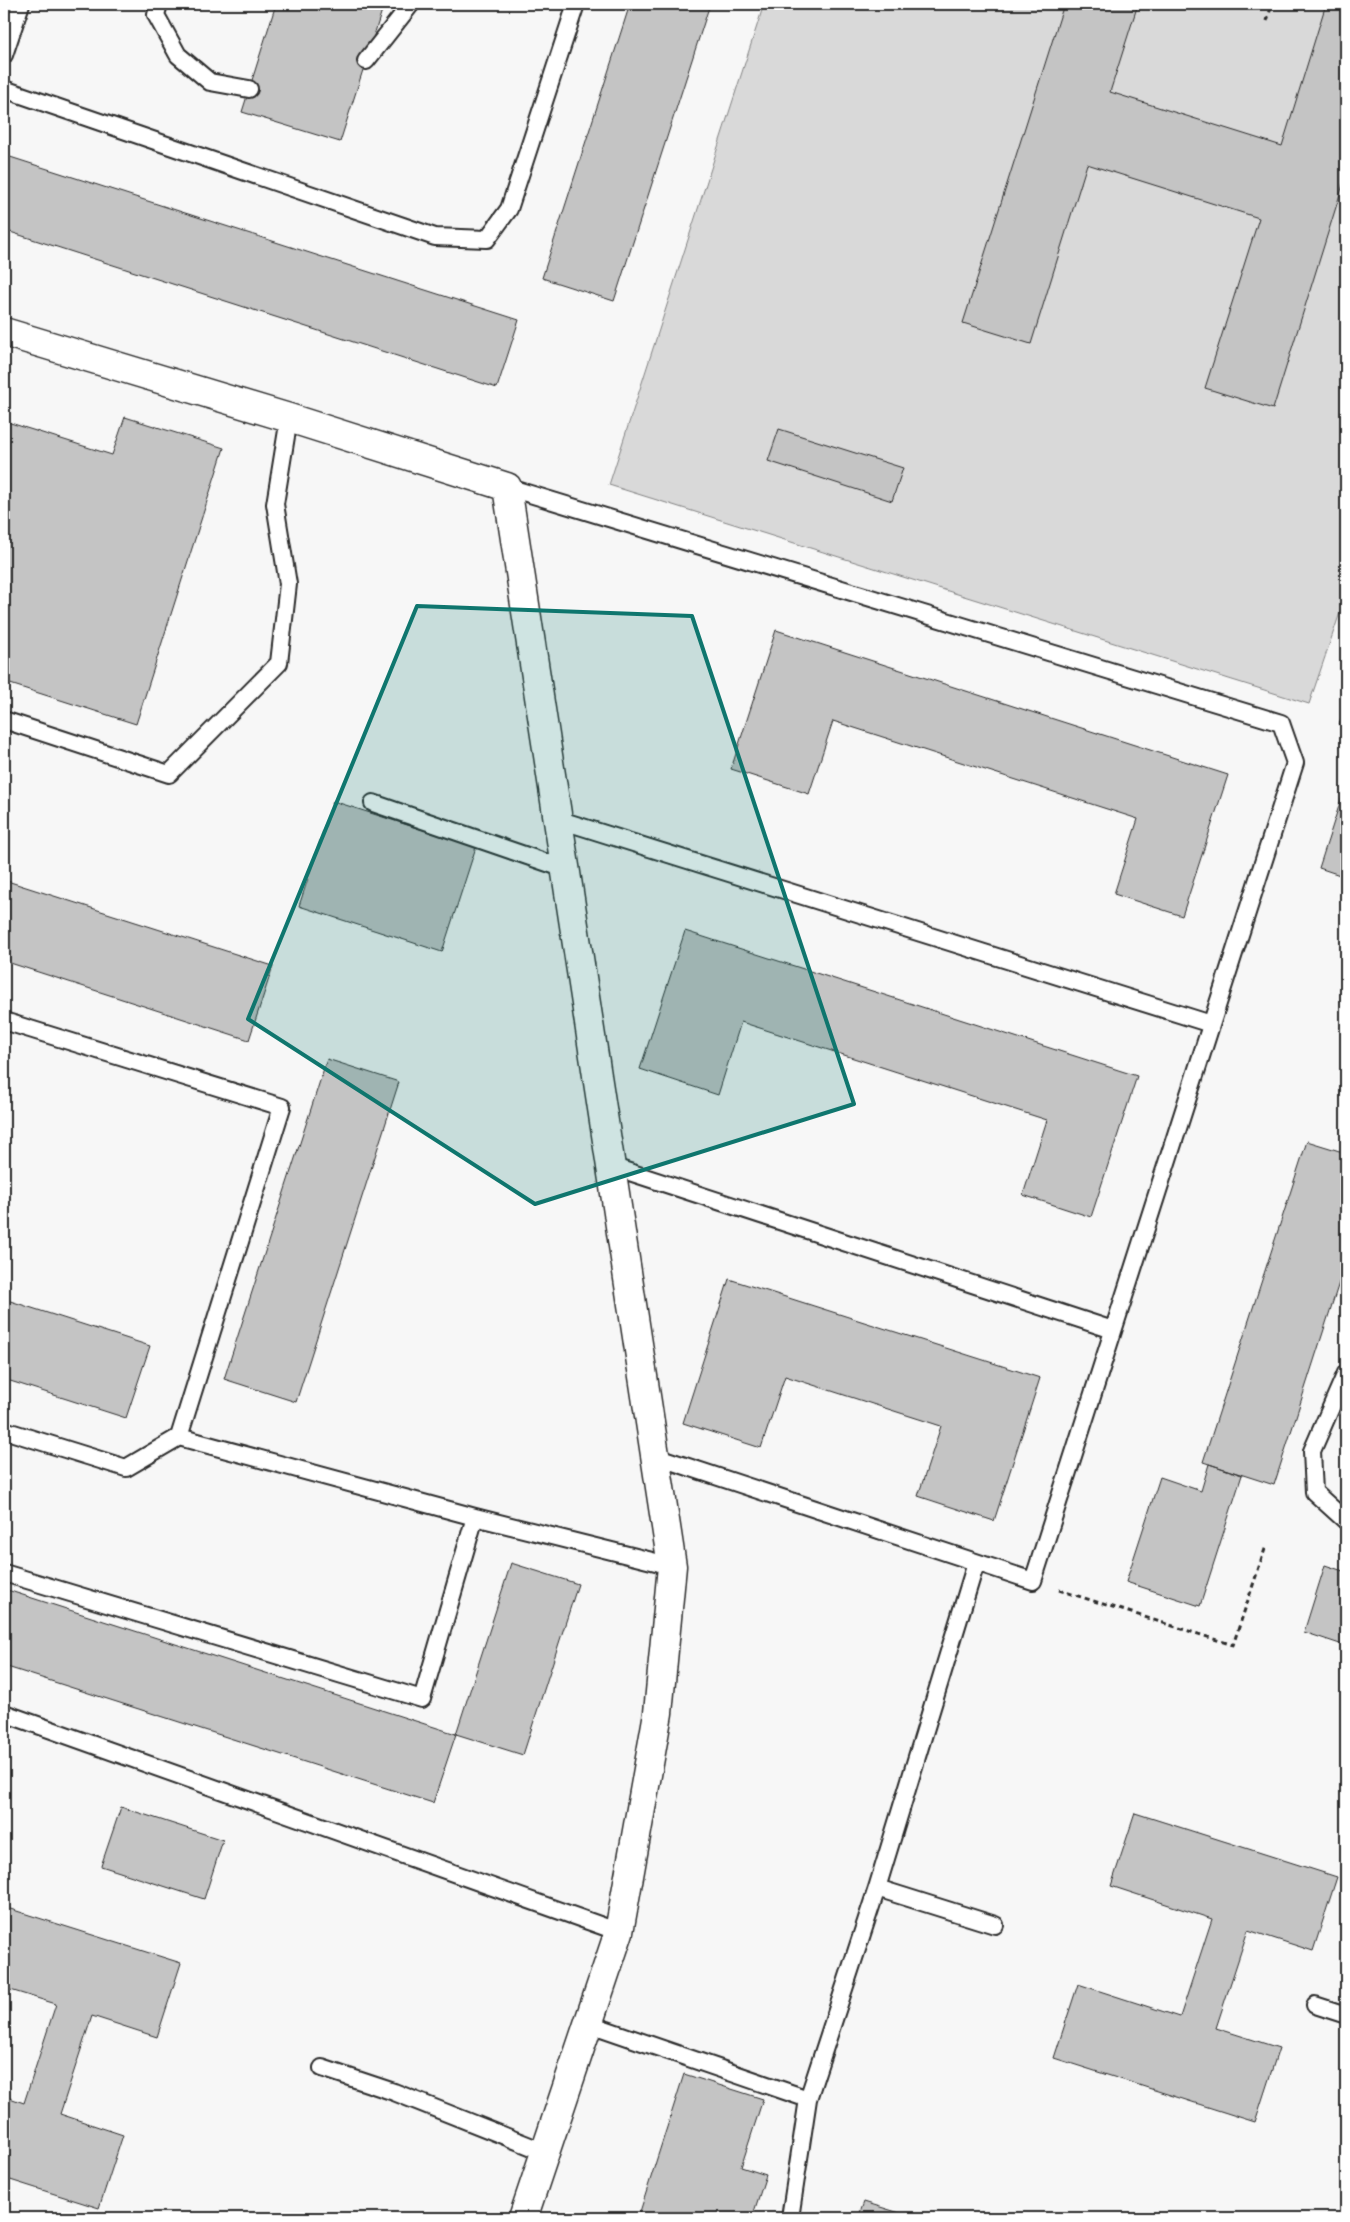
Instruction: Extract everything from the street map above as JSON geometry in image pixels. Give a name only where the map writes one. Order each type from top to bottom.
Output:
[{"type":"street","points":[[4,332],[289,418],[507,487],[672,1566],[658,1713],[619,1932],[523,2218]]},
{"type":"lane","points":[[4,55],[21,4]]},
{"type":"lane","points":[[159,4],[156,15],[178,55],[210,82],[249,89]]},
{"type":"lane","points":[[366,62],[411,4]]},
{"type":"lane","points":[[4,89],[435,237],[487,239],[509,208],[576,4]]},
{"type":"lane","points":[[4,720],[169,774],[279,663],[288,584],[275,504],[289,418]]},
{"type":"lane","points":[[507,487],[1281,724],[1295,763],[1033,1581],[655,1456]]},
{"type":"lane","points":[[373,803],[565,869]]},
{"type":"lane","points":[[557,819],[1211,1024]]},
{"type":"lane","points":[[4,1021],[282,1107],[179,1437],[126,1468],[4,1430]]},
{"type":"lane","points":[[611,1166],[1113,1330]]},
{"type":"lane","points":[[1346,1373],[1312,1451],[1314,1492],[1346,1521]]},
{"type":"lane","points":[[179,1437],[475,1517],[672,1566]]},
{"type":"lane","points":[[4,1573],[422,1699],[475,1517]]},
{"type":"lane","points":[[790,2218],[808,2099],[878,1888],[976,1563]]},
{"type":"lane","points":[[4,1712],[619,1932]]},
{"type":"lane","points":[[878,1888],[996,1925]]},
{"type":"lane","points":[[1315,2005],[1346,2015]]},
{"type":"lane","points":[[587,2023],[808,2099]]},
{"type":"lane","points":[[322,2068],[394,2092],[545,2152]]},
{"type":"path","points":[[1267,21],[1272,4]]},
{"type":"path","points":[[1340,725],[1346,707]]},
{"type":"path","points":[[1033,1581],[1233,1645],[1266,1546]]},
{"type":"highlighted area","points":[[417,606],[692,616],[854,1104],[535,1204],[248,1019]]},
{"type":"shaded area","points":[[764,4],[1346,4],[1346,595],[1309,704],[609,485]]},
{"type":"building","points":[[276,4],[384,4],[340,142],[242,112]]},
{"type":"building","points":[[630,4],[710,4],[614,301],[542,278]]},
{"type":"building","points":[[1064,4],[1138,4],[1110,92],[1282,146],[1326,4],[1346,4],[1346,175],[1273,409],[1205,388],[1259,218],[1087,164],[1031,344],[963,323]]},
{"type":"building","points":[[4,155],[519,320],[497,388],[4,230]]},
{"type":"building","points":[[125,417],[224,448],[136,724],[4,682],[4,421],[112,455]]},
{"type":"building","points":[[779,429],[903,468],[892,501],[768,461]]},
{"type":"building","points":[[776,630],[1228,775],[1182,916],[1114,894],[1138,819],[833,721],[809,794],[731,769]]},
{"type":"building","points":[[1346,784],[1346,877],[1319,868]]},
{"type":"building","points":[[333,801],[476,847],[442,952],[299,906]]},
{"type":"building","points":[[4,880],[273,966],[249,1040],[4,961]]},
{"type":"building","points":[[685,931],[1137,1076],[1091,1217],[1023,1195],[1047,1120],[741,1022],[718,1095],[640,1069]]},
{"type":"building","points":[[327,1059],[399,1082],[296,1402],[224,1379]]},
{"type":"building","points":[[1307,1141],[1346,1153],[1346,1261],[1274,1485],[1203,1462]]},
{"type":"building","points":[[729,1279],[1040,1378],[994,1521],[918,1496],[941,1426],[785,1376],[761,1448],[683,1423]]},
{"type":"building","points":[[4,1299],[150,1346],[126,1418],[4,1379]]},
{"type":"building","points":[[1209,1464],[1242,1475],[1200,1606],[1126,1582],[1160,1477],[1201,1491]]},
{"type":"building","points":[[511,1563],[578,1584],[523,1755],[456,1734]]},
{"type":"building","points":[[1325,1565],[1346,1572],[1346,1646],[1304,1632]]},
{"type":"building","points":[[4,1589],[456,1734],[433,1803],[4,1666]]},
{"type":"building","points":[[121,1807],[223,1840],[204,1899],[101,1866]]},
{"type":"building","points":[[1135,1813],[1337,1877],[1313,1951],[1248,1930],[1216,2028],[1279,2048],[1255,2122],[1054,2058],[1078,1984],[1180,2017],[1212,1919],[1111,1886]]},
{"type":"building","points":[[4,1907],[181,1963],[157,2037],[92,2016],[60,2114],[123,2135],[99,2208],[4,2178],[4,2096],[24,2103],[56,2004],[4,1988]]},
{"type":"building","points":[[684,2074],[763,2099],[741,2167],[766,2175],[752,2218],[688,2218],[678,2215],[677,2218],[638,2218]]},
{"type":"building","points":[[864,2202],[916,2218],[858,2218]]}]
